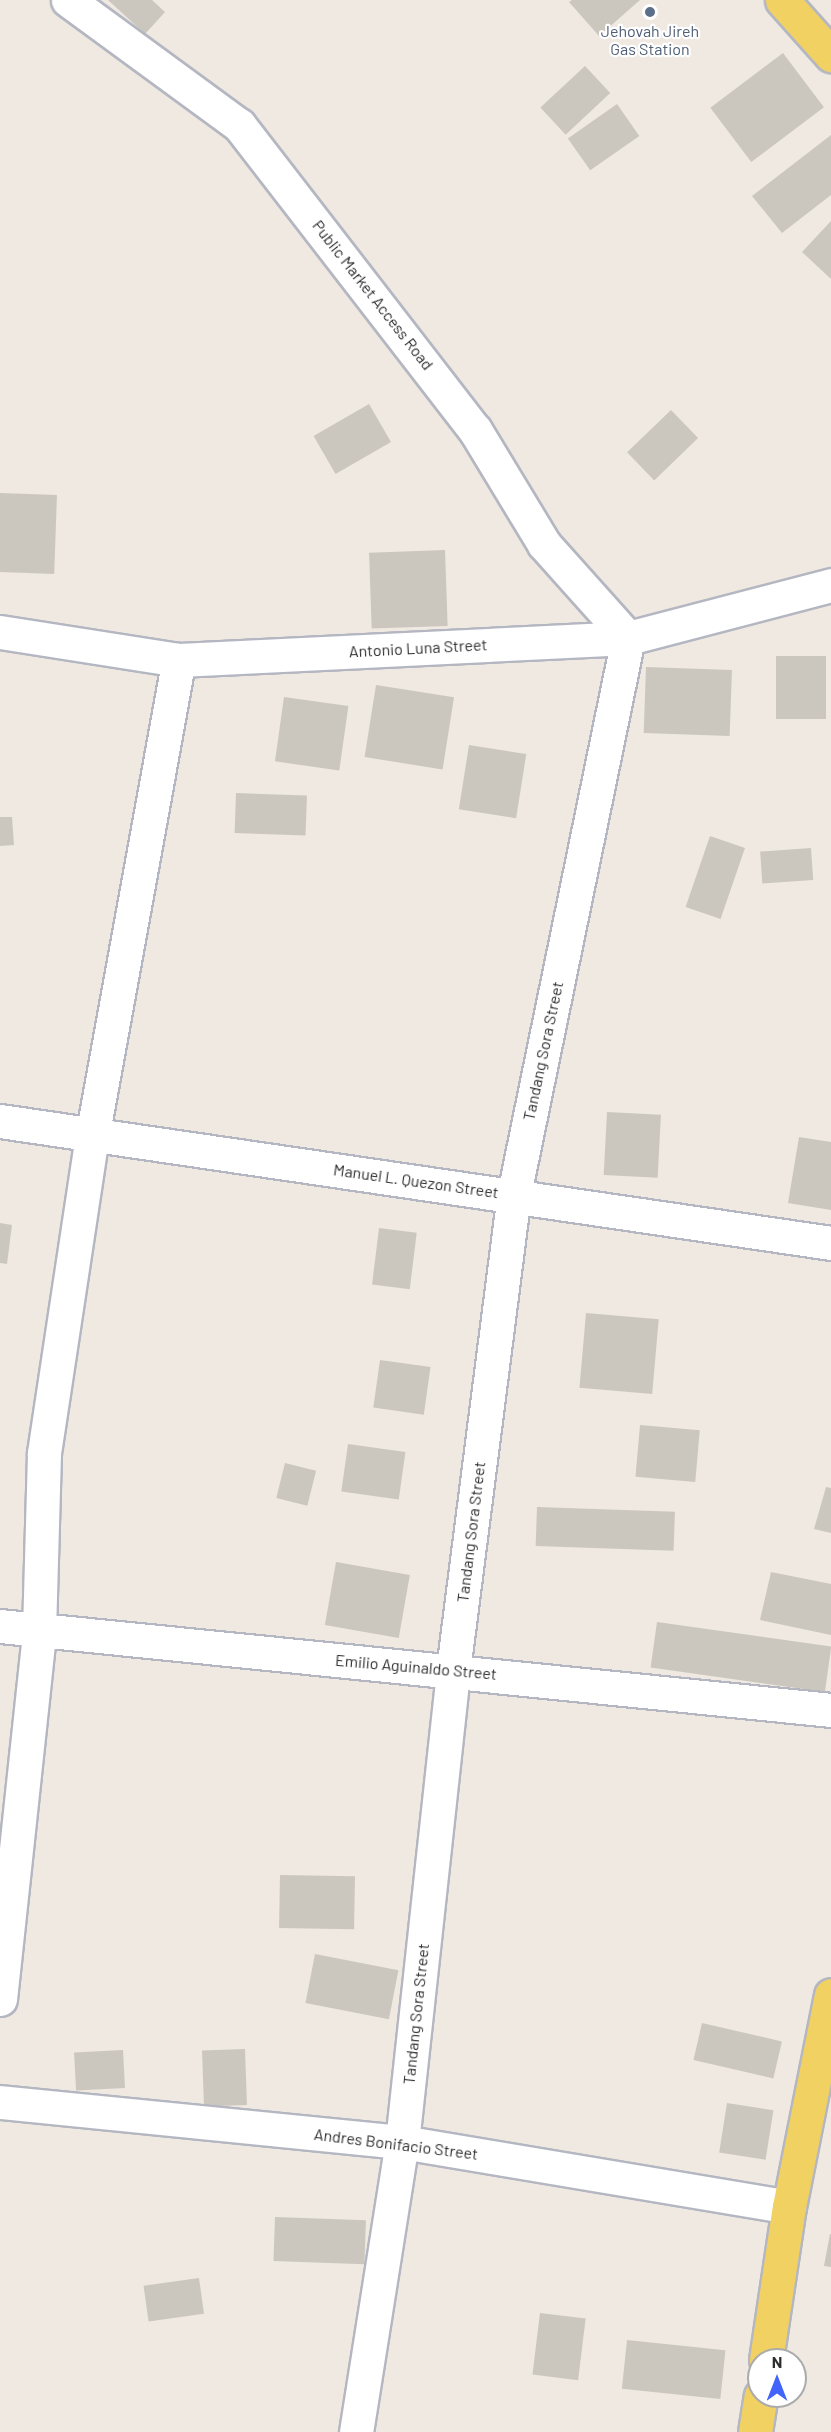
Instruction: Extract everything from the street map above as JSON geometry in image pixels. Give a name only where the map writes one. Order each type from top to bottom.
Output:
[{"type":"main road","points":[[786,1],[831,55]]},
{"type":"main road","points":[[768,2348],[789,2207],[825,2058],[831,1995]]},
{"type":"main road","points":[[755,2432],[758,2408]]},
{"type":"street","name":"Public Market Access Road","points":[[68,0],[239,125],[475,430],[544,544],[628,638]]},
{"type":"street","name":"Antonio Luna Street","points":[[0,632],[179,660],[628,638],[831,585]]},
{"type":"street","name":"Tandang Sora Street","points":[[356,2432],[402,2142],[453,1670],[514,1194],[628,638]]},
{"type":"street","points":[[0,1999],[39,1632],[44,1454],[93,1137],[179,660]]},
{"type":"street","name":"Manuel L. Quezon Street","points":[[0,1120],[93,1137],[514,1194],[831,1243]]},
{"type":"street","name":"Emilio Aguinaldo Street","points":[[0,1626],[39,1632],[453,1670],[831,1710]]},
{"type":"street","name":"Andres Bonifacio Street","points":[[0,2102],[402,2142],[789,2207]]},
{"type":"building","points":[[108,0],[152,0],[165,12],[145,34]]},
{"type":"building","points":[[572,0],[640,0],[599,36],[569,2]]},
{"type":"building","points":[[783,53],[824,107],[751,162],[710,108]]},
{"type":"building","points":[[585,66],[610,93],[566,135],[540,108]]},
{"type":"building","points":[[617,104],[639,136],[590,170],[568,138]]},
{"type":"building","points":[[831,135],[831,195],[782,233],[752,196]]},
{"type":"building","points":[[831,221],[831,279],[802,252]]},
{"type":"building","points":[[369,404],[391,442],[336,474],[314,436]]},
{"type":"building","points":[[671,410],[698,438],[654,480],[627,452]]},
{"type":"building","points":[[0,493],[57,495],[54,574],[0,572]]},
{"type":"building","points":[[445,550],[448,626],[372,629],[369,553]]},
{"type":"building","points":[[776,656],[826,656],[826,719],[776,719]]},
{"type":"building","points":[[646,667],[732,670],[730,736],[644,733]]},
{"type":"building","points":[[376,685],[454,697],[443,769],[365,757]]},
{"type":"building","points":[[284,697],[348,706],[339,770],[275,761]]},
{"type":"building","points":[[469,745],[526,754],[516,818],[459,809]]},
{"type":"building","points":[[236,793],[307,795],[306,835],[235,833]]},
{"type":"building","points":[[0,817],[12,817],[14,845],[0,846]]},
{"type":"building","points":[[710,836],[745,848],[721,919],[686,907]]},
{"type":"building","points":[[811,848],[813,880],[762,883],[760,852]]},
{"type":"building","points":[[607,1112],[661,1115],[658,1178],[604,1175]]},
{"type":"building","points":[[799,1137],[831,1142],[831,1210],[788,1203]]},
{"type":"building","points":[[0,1223],[12,1225],[7,1264],[0,1263]]},
{"type":"building","points":[[379,1228],[417,1233],[410,1289],[372,1285]]},
{"type":"building","points":[[586,1313],[659,1319],[652,1394],[579,1388]]},
{"type":"building","points":[[380,1360],[431,1367],[424,1415],[373,1408]]},
{"type":"building","points":[[640,1425],[700,1430],[695,1482],[635,1477]]},
{"type":"building","points":[[348,1444],[405,1452],[399,1500],[341,1492]]},
{"type":"building","points":[[285,1463],[316,1471],[307,1506],[276,1498]]},
{"type":"building","points":[[826,1487],[831,1488],[831,1533],[814,1529]]},
{"type":"building","points":[[537,1507],[675,1512],[674,1551],[536,1546]]},
{"type":"building","points":[[336,1562],[410,1575],[399,1638],[325,1625]]},
{"type":"building","points":[[771,1572],[831,1584],[831,1635],[760,1620]]},
{"type":"building","points":[[657,1622],[831,1646],[825,1692],[651,1668]]},
{"type":"building","points":[[280,1875],[355,1876],[354,1929],[279,1928]]},
{"type":"building","points":[[315,1954],[398,1970],[389,2019],[305,2003]]},
{"type":"building","points":[[702,2023],[782,2041],[773,2078],[693,2060]]},
{"type":"building","points":[[245,2049],[247,2105],[204,2106],[202,2051]]},
{"type":"building","points":[[123,2050],[125,2088],[76,2091],[74,2053]]},
{"type":"building","points":[[727,2103],[773,2110],[766,2160],[719,2152]]},
{"type":"building","points":[[275,2217],[366,2220],[364,2264],[273,2261]]},
{"type":"building","points":[[831,2234],[831,2267],[824,2266]]},
{"type":"building","points":[[199,2278],[204,2314],[149,2321],[144,2286]]},
{"type":"building","points":[[540,2313],[586,2319],[578,2380],[532,2375]]},
{"type":"building","points":[[627,2340],[725,2350],[720,2399],[622,2389]]},
{"type":"place","name":"Jehovah Jireh Gas Station","points":[[650,12]]}]
